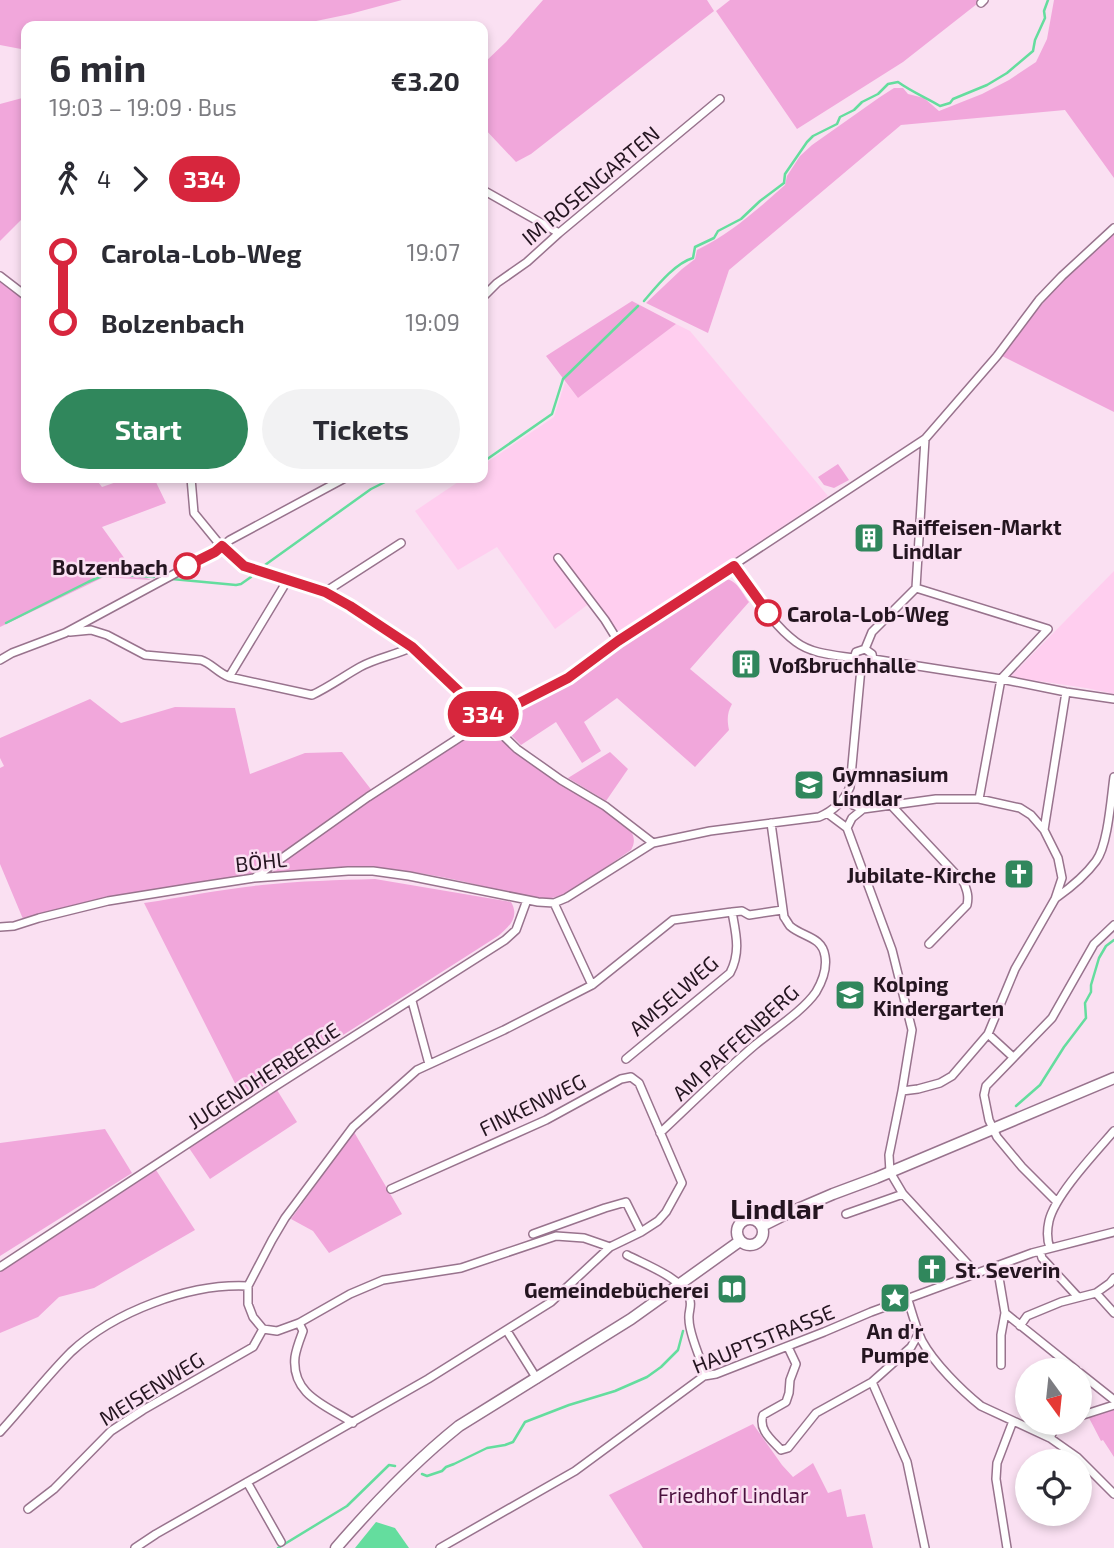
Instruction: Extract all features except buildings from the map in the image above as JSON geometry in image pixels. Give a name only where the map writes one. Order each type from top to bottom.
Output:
[{"type":"main road","points":[[762,1226],[1114,1078]]},
{"type":"main road","points":[[752,1219],[762,1226],[763,1236],[756,1244],[748,1245],[740,1241],[737,1232],[743,1221],[752,1219]]},
{"type":"main road","points":[[337,1548],[394,1485],[459,1426],[631,1319],[740,1241]]},
{"type":"street","name":"IM ROSENGARTEN","points":[[488,292],[720,99]]},
{"type":"street","points":[[488,193],[559,233]]},
{"type":"street","points":[[254,878],[368,797],[488,719],[568,678],[618,641],[925,439],[997,356],[1039,300],[1114,228]]},
{"type":"street","points":[[0,276],[21,292]]},
{"type":"street","points":[[866,649],[872,632],[916,588],[925,439]]},
{"type":"street","points":[[191,483],[194,513],[222,546],[244,566],[325,592],[412,647],[517,749],[605,806],[653,843]]},
{"type":"street","points":[[0,660],[65,633],[336,483]]},
{"type":"street","points":[[325,592],[401,543]]},
{"type":"street","points":[[558,558],[618,641]]},
{"type":"street","points":[[734,566],[776,623],[797,643],[823,654],[854,658]]},
{"type":"street","points":[[229,677],[287,581]]},
{"type":"street","points":[[916,588],[1048,629],[1001,679],[979,799]]},
{"type":"street","points":[[65,633],[90,630],[107,635],[145,655],[201,660],[229,677],[312,695],[363,665],[412,647]]},
{"type":"street","points":[[861,668],[855,664],[854,658],[856,652],[866,649]]},
{"type":"street","points":[[861,668],[870,665],[873,659],[866,649]]},
{"type":"street","points":[[873,659],[1114,699]]},
{"type":"street","points":[[592,985],[554,903],[653,843],[710,831],[819,817],[827,813],[846,797],[850,788],[861,668]]},
{"type":"street","points":[[1044,830],[1066,692]]},
{"type":"street","points":[[1055,899],[1070,888],[1097,860],[1103,847],[1114,777]]},
{"type":"street","points":[[846,797],[863,809]]},
{"type":"street","points":[[847,828],[852,818],[863,809],[936,799],[979,799],[1020,808],[1031,815],[1044,830],[1058,858],[1062,878],[1055,899],[1015,969],[988,1034],[952,1076],[940,1083],[902,1091]]},
{"type":"street","points":[[890,804],[964,883],[969,897],[967,905],[929,944]]},
{"type":"street","points":[[827,813],[847,828],[892,950],[912,1030],[889,1155],[890,1172],[903,1194],[976,1273]]},
{"type":"street","points":[[610,1247],[584,1238],[556,1236],[461,1268],[370,1284],[299,1323],[277,1331],[263,1329],[253,1317],[248,1304],[248,1286],[285,1218],[353,1126],[417,1070],[592,985],[673,920],[742,911],[749,915],[782,910],[771,824]]},
{"type":"street","name":"BÖHL","points":[[0,927],[134,897],[254,878],[348,871],[445,882],[527,900],[554,903]]},
{"type":"street","name":"JUGENDHERBERGE","points":[[0,1266],[510,935],[516,930],[527,900]]},
{"type":"street","name":"AM PAFFENBERG","points":[[660,1133],[752,1048],[807,1002],[822,980],[825,954],[821,945],[812,937],[790,926],[782,910]]},
{"type":"street","name":"AMSELWEG","points":[[626,1059],[730,973],[736,963],[738,947],[733,912]]},
{"type":"street","points":[[1057,1202],[997,1138],[984,1095],[986,1086],[1052,1018],[1094,944],[1114,925]]},
{"type":"street","points":[[412,1001],[429,1064]]},
{"type":"street","points":[[988,1034],[1013,1057]]},
{"type":"street","name":"FINKENWEG","points":[[391,1189],[546,1120],[621,1079],[631,1077],[639,1083],[660,1133]]},
{"type":"street","points":[[1050,1248],[1048,1223],[1057,1202],[1114,1130]]},
{"type":"street","points":[[135,1548],[508,1331],[551,1303],[610,1247],[659,1221],[682,1183],[660,1133]]},
{"type":"street","points":[[846,1214],[903,1194]]},
{"type":"street","points":[[533,1234],[626,1202],[640,1232]]},
{"type":"street","name":"HAUPTSTRASSE","points":[[440,1548],[575,1471],[704,1376],[788,1347],[871,1312],[976,1273],[1050,1248],[1114,1232]]},
{"type":"street","points":[[1040,1251],[1042,1258],[1078,1297]]},
{"type":"street","points":[[627,1255],[680,1284],[690,1299],[688,1318],[705,1371],[704,1376]]},
{"type":"street","points":[[997,1266],[1005,1313],[1001,1335],[1002,1365]]},
{"type":"street","points":[[1020,1326],[1027,1316],[1044,1308],[1096,1293],[1114,1278]]},
{"type":"street","points":[[0,1432],[70,1353],[108,1325],[171,1297],[228,1285],[248,1286]]},
{"type":"street","points":[[1096,1293],[1114,1313]]},
{"type":"street","points":[[908,1300],[925,1345],[950,1377],[975,1401],[1049,1438],[1077,1457],[1114,1494]]},
{"type":"street","points":[[1005,1313],[1060,1358]]},
{"type":"street","points":[[299,1323],[303,1331],[295,1358],[300,1384],[322,1406],[353,1423]]},
{"type":"street","name":"MEISENWEG","points":[[28,1509],[54,1489],[111,1430],[253,1347],[263,1329]]},
{"type":"street","points":[[508,1331],[537,1379]]},
{"type":"street","points":[[788,1347],[796,1364],[786,1402],[763,1415],[761,1424],[781,1450],[788,1448],[816,1413],[872,1382],[911,1347],[919,1333]]},
{"type":"street","points":[[911,1347],[925,1345]]},
{"type":"street","points":[[872,1382],[912,1467],[925,1548]]},
{"type":"street","points":[[1092,1384],[1114,1403],[1092,1411]]},
{"type":"street","points":[[1007,1548],[996,1479],[997,1463],[1013,1421]]},
{"type":"street","points":[[247,1482],[281,1542]]},
{"type":"shaded area","points":[[676,324],[690,331],[828,496],[621,635],[594,600],[555,629],[497,547],[458,570],[415,511],[457,483],[488,483],[488,462],[554,417],[565,382],[578,398]]},
{"type":"shaded area","points":[[1114,571],[1114,694],[1010,677]]},
{"type":"shaded area","points":[[376,1522],[395,1528],[409,1548],[355,1548]]},
{"type":"green space","points":[[0,0],[402,0],[316,21],[21,21],[21,49],[0,45]]},
{"type":"green space","points":[[543,0],[707,0],[714,11],[531,154],[516,162],[488,132],[488,59]]},
{"type":"green space","points":[[730,0],[982,0],[903,62],[797,129],[716,11]]},
{"type":"green space","points":[[1054,0],[1114,0],[1114,178],[1065,110],[901,125],[729,270],[708,333],[646,303],[695,259],[697,250],[732,229],[785,185],[787,176],[800,156],[812,145],[894,88],[903,88],[908,94],[924,98],[939,111],[982,94],[1036,62],[1047,39]]},
{"type":"green space","points":[[21,98],[21,220],[0,241],[0,104]]},
{"type":"green space","points":[[1114,233],[1114,412],[1002,356],[1003,351],[1053,291]]},
{"type":"green space","points":[[0,278],[21,288],[21,483],[99,483],[102,487],[114,483],[156,483],[166,503],[102,527],[135,573],[151,580],[104,577],[0,627]]},
{"type":"green space","points":[[632,301],[676,324],[578,398],[546,356]]},
{"type":"green space","points":[[838,464],[849,480],[834,488],[824,485],[818,477]]},
{"type":"green space","points":[[722,579],[735,583],[749,602],[690,669],[732,704],[728,717],[729,730],[695,767],[617,698],[584,722],[601,751],[582,763],[556,722],[521,745],[502,726],[504,715],[571,681]]},
{"type":"green space","points":[[90,699],[121,723],[175,707],[235,708],[250,774],[305,753],[342,752],[373,792],[255,874],[132,894],[23,919],[0,864],[0,768],[4,766],[0,758],[0,738]]},
{"type":"green space","points":[[486,726],[548,776],[623,824],[634,838],[631,850],[573,890],[545,899],[425,874],[381,868],[273,873],[277,865],[420,765]]},
{"type":"green space","points":[[610,752],[628,769],[606,801],[568,778]]},
{"type":"green space","points":[[375,879],[511,902],[514,917],[498,936],[243,1099],[144,903],[262,885]]},
{"type":"green space","points":[[277,1090],[297,1122],[210,1179],[189,1148]]},
{"type":"green space","points":[[105,1129],[132,1173],[0,1256],[0,1143]]},
{"type":"green space","points":[[354,1132],[402,1214],[329,1253],[313,1231],[291,1219]]},
{"type":"green space","points":[[156,1170],[195,1230],[94,1288],[59,1297],[38,1317],[0,1333],[0,1272]]},
{"type":"green space","points":[[1114,1408],[1114,1457],[1103,1440],[1101,1441],[1092,1424],[1092,1415]]},
{"type":"green space","name":"Friedhof Lindlar","points":[[753,1424],[793,1477],[813,1463],[828,1493],[841,1489],[847,1517],[865,1514],[873,1548],[643,1548],[609,1495]]},
{"type":"waterway","points":[[644,301],[673,270],[693,258],[695,247],[714,238],[718,231],[741,219],[784,183],[785,174],[813,136],[837,124],[840,117],[878,94],[888,84],[898,82],[940,106],[1007,73],[1033,51],[1045,18],[1044,11],[1048,0]]},
{"type":"waterway","points":[[488,459],[552,414],[563,379],[638,306]]},
{"type":"waterway","points":[[265,565],[383,483]]},
{"type":"waterway","points":[[6,623],[104,575],[154,577]]},
{"type":"waterway","points":[[172,579],[236,585],[251,577]]},
{"type":"waterway","points":[[1016,1106],[1040,1085],[1086,1018],[1085,1003],[1091,992],[1099,958],[1106,946],[1114,940]]},
{"type":"waterway","points":[[422,1474],[427,1476],[442,1471],[487,1448],[513,1442],[525,1422],[647,1377],[678,1350],[683,1331]]},
{"type":"waterway","points":[[278,1548],[347,1506],[389,1465],[395,1466]]},
{"type":"bus line","name":"334","points":[[187,566],[222,546],[244,566],[325,592],[412,647],[488,719],[568,678],[618,641],[734,566],[768,613]]},
{"type":"place","name":"Raiffeisen-Markt Lindlar","points":[[869,538]]},
{"type":"place","name":"Bolzenbach","points":[[187,566]]},
{"type":"place","name":"Carola-Lob-Weg","points":[[768,613]]},
{"type":"place","name":"Voßbruchhalle","points":[[746,664]]},
{"type":"place","name":"Gymnasium Lindlar","points":[[809,785]]},
{"type":"place","name":"Jubilate-Kirche","points":[[1019,874]]},
{"type":"place","name":"Kolping Kindergarten","points":[[850,995]]},
{"type":"place","name":"St. Severin","points":[[932,1269]]},
{"type":"place","name":"Gemeindebücherei","points":[[732,1289]]},
{"type":"place","name":"An d'r Pumpe","points":[[895,1298]]},
{"type":"district","name":"Lindlar","points":[[777,1208]]}]
